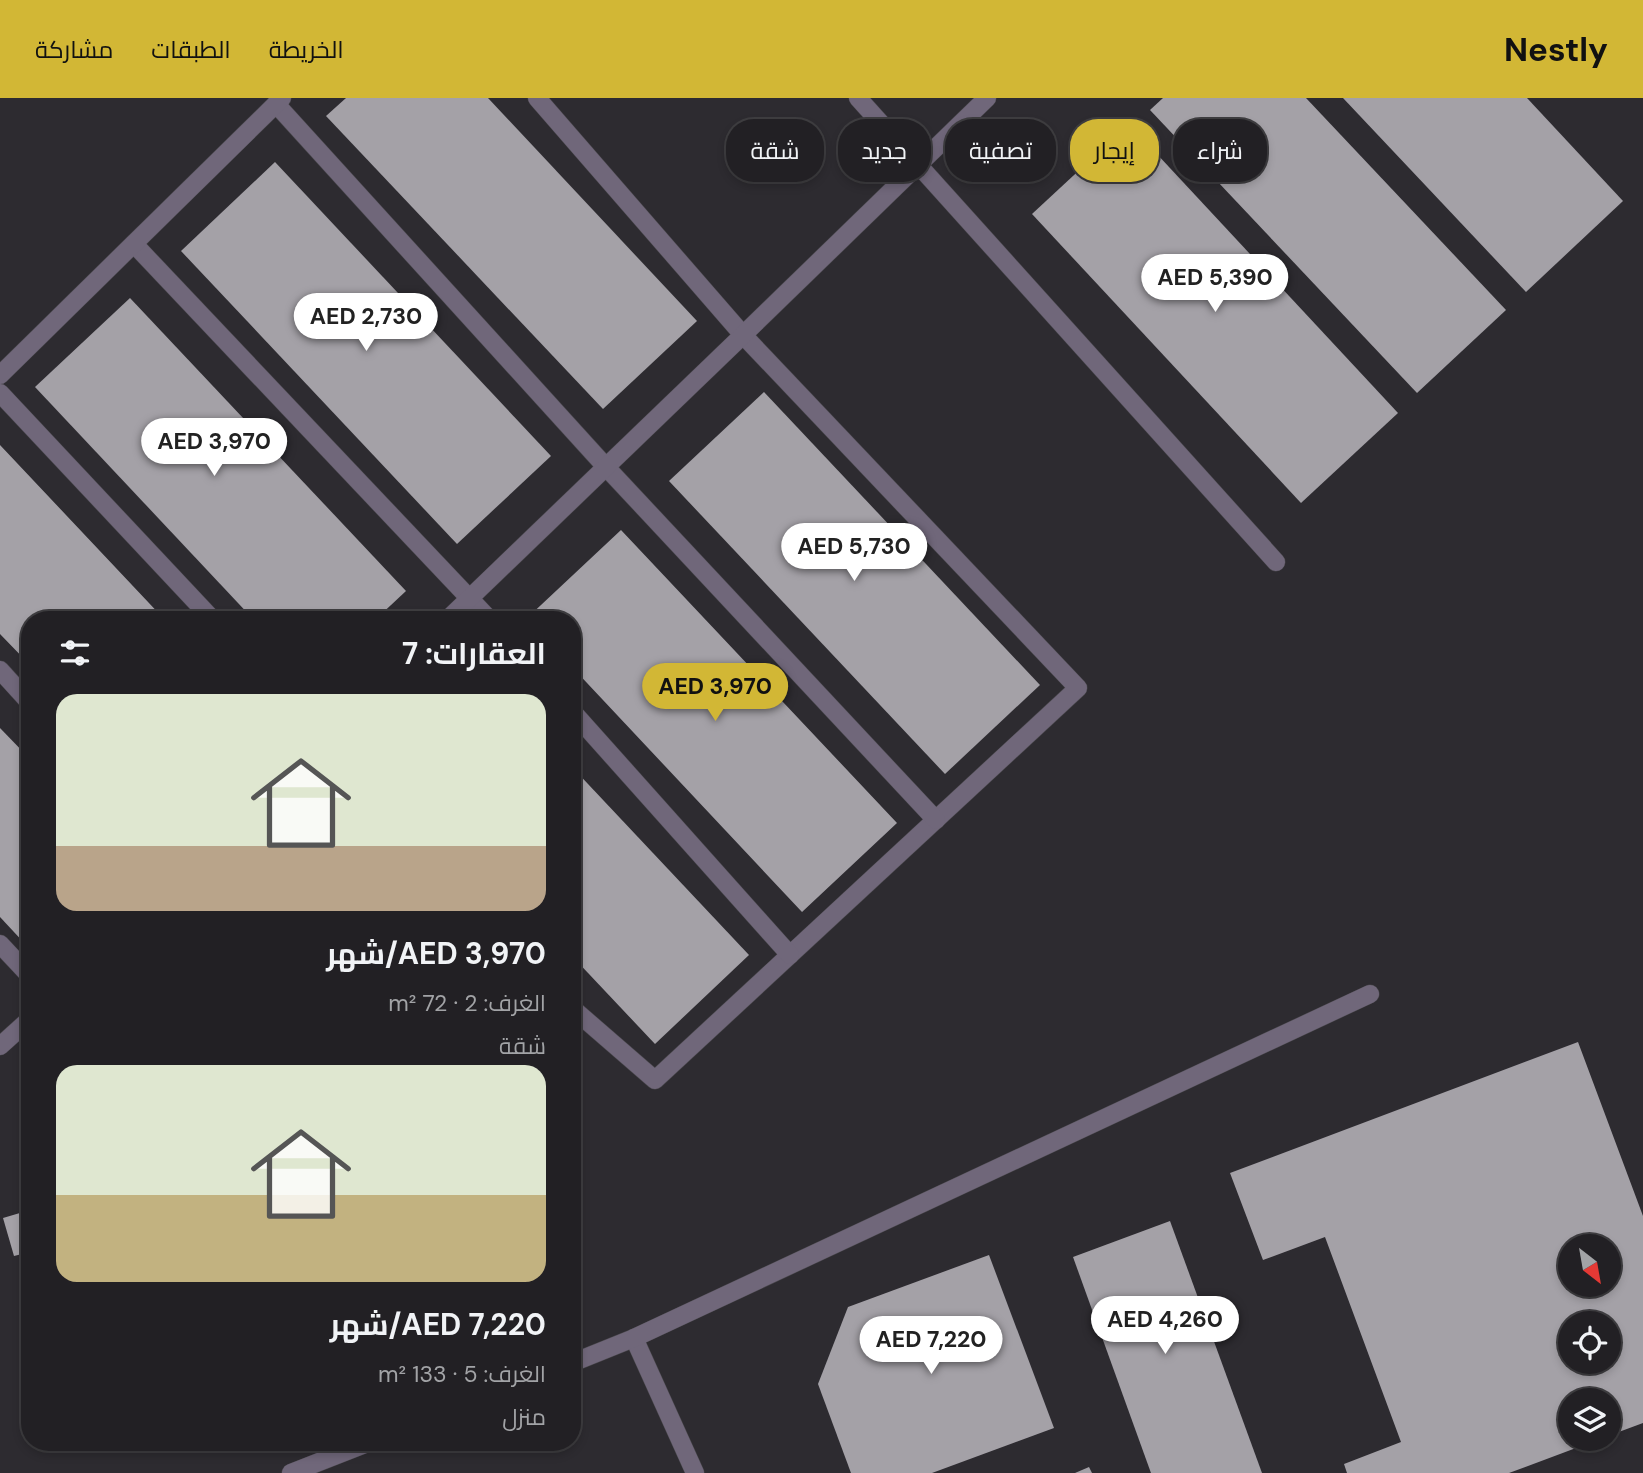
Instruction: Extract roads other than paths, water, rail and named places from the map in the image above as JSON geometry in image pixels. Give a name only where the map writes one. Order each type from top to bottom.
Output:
[{"type":"lane","points":[[537,98],[743,335],[1078,688],[655,1080],[581,1016]]},
{"type":"lane","points":[[858,98],[877,119]]},
{"type":"lane","points":[[931,152],[987,98]]},
{"type":"lane","points":[[0,375],[279,101],[606,467],[936,820]]},
{"type":"lane","points":[[931,179],[1276,562]]},
{"type":"lane","points":[[456,611],[900,182]]},
{"type":"lane","points":[[134,244],[482,611]]},
{"type":"lane","points":[[0,393],[205,611]]},
{"type":"lane","points":[[0,670],[21,693]]},
{"type":"lane","points":[[581,721],[790,955]]},
{"type":"lane","points":[[0,944],[21,966]]},
{"type":"lane","points":[[581,1359],[634,1338],[1370,994]]},
{"type":"lane","points":[[0,1046],[21,1027]]},
{"type":"lane","points":[[634,1338],[695,1473]]},
{"type":"lane","points":[[291,1473],[347,1451]]}]
